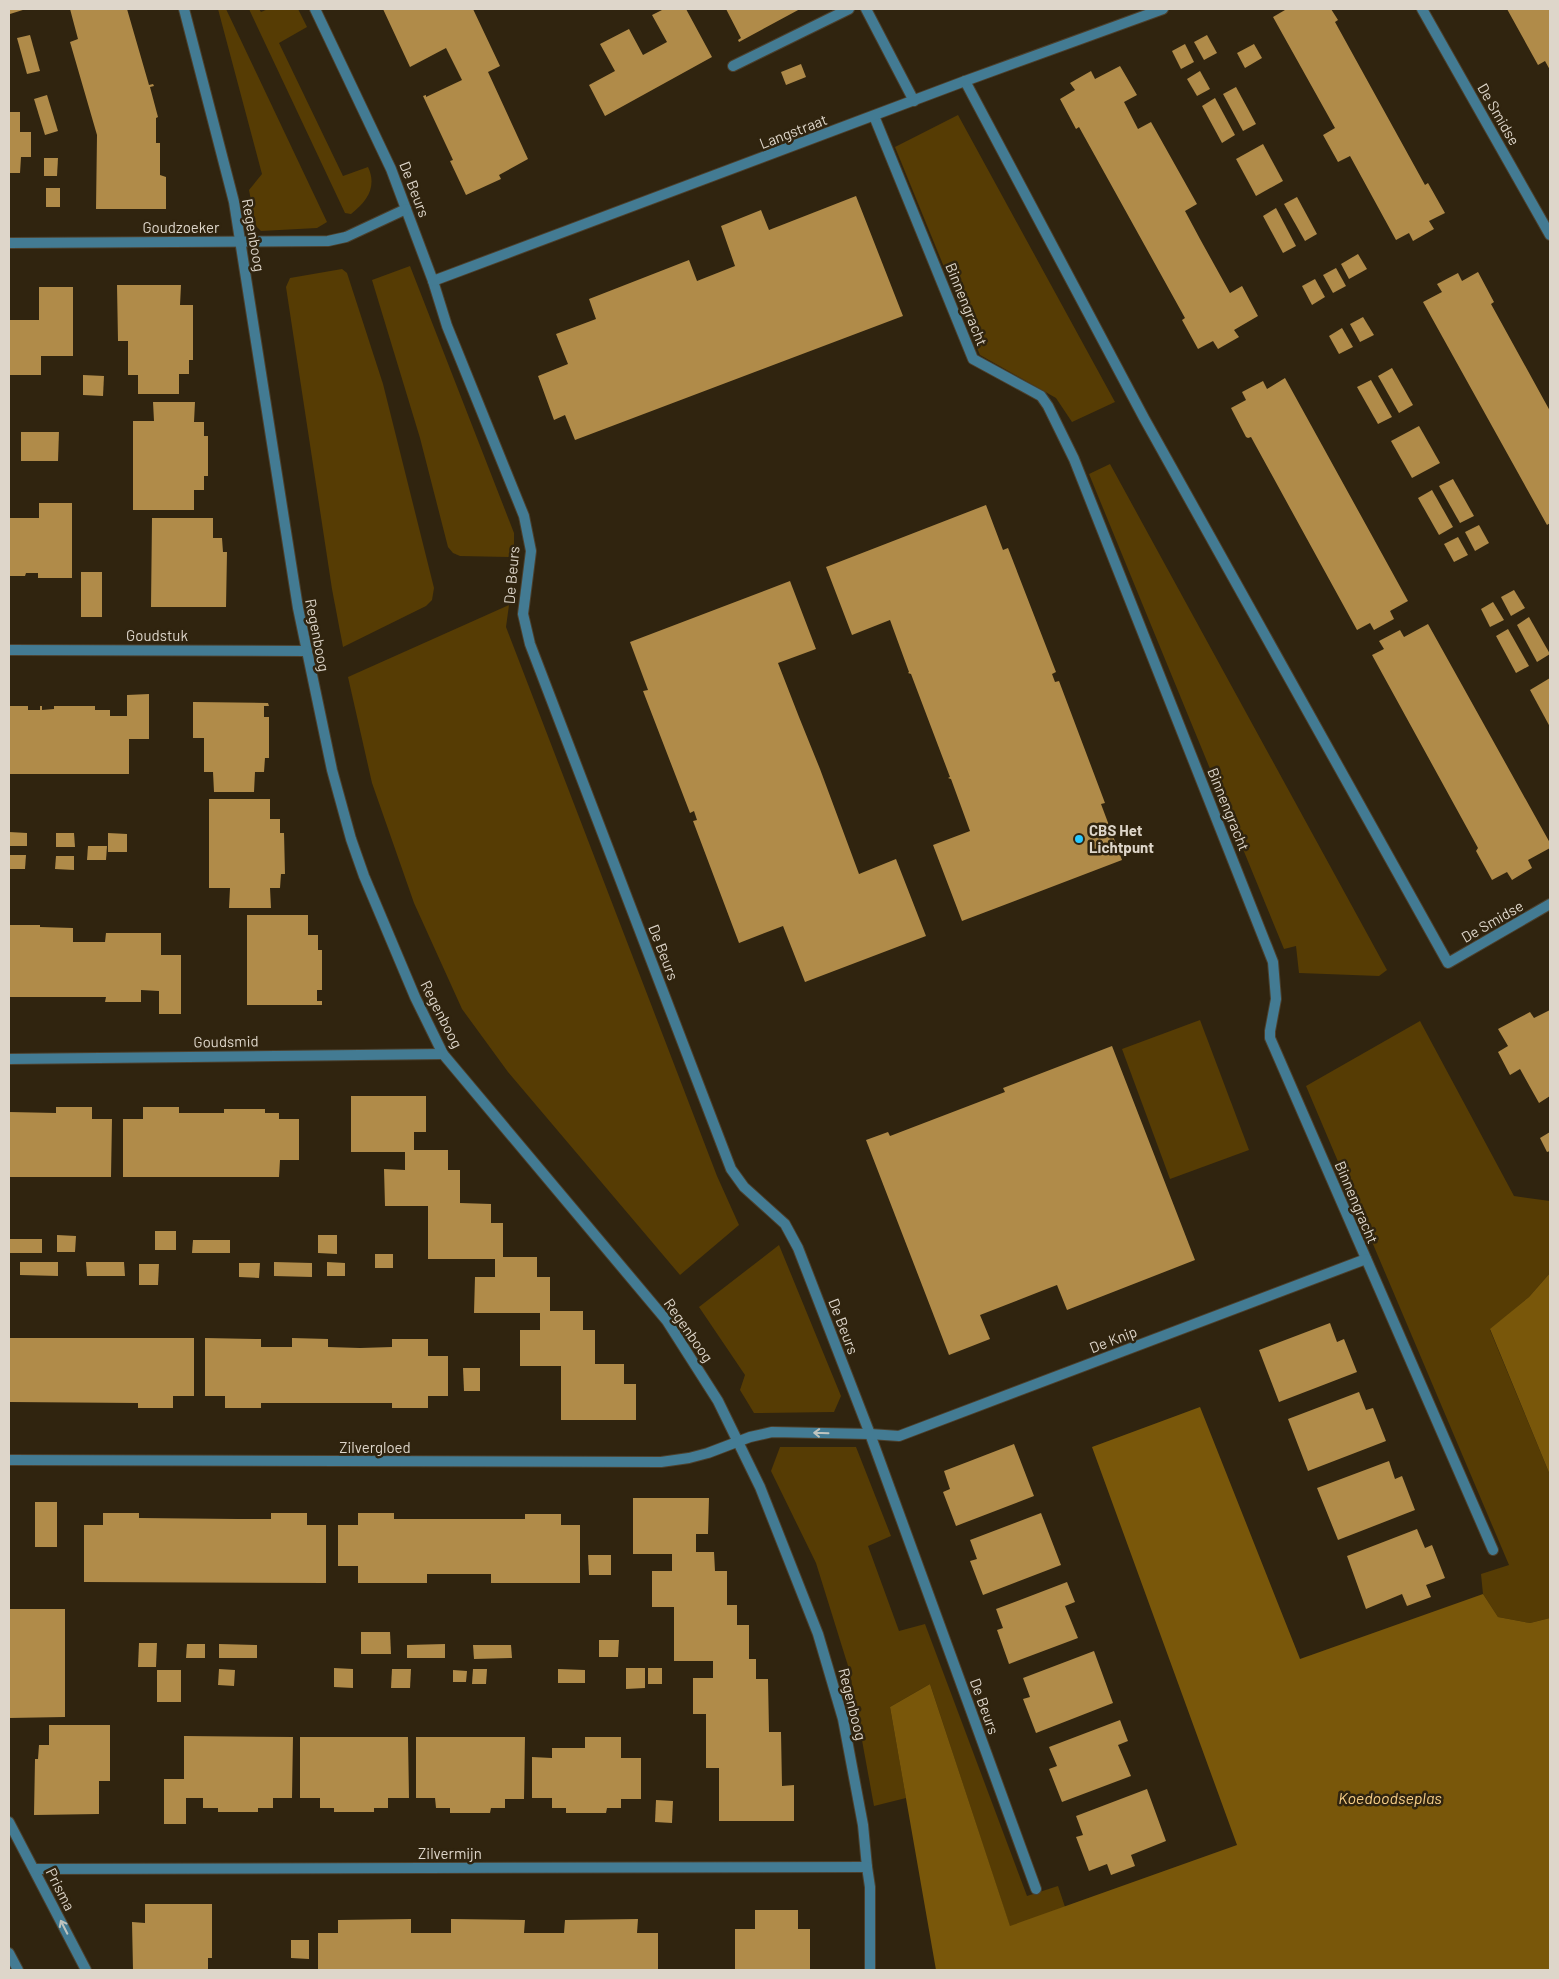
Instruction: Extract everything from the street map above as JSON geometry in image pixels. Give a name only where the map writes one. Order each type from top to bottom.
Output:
[{"type":"street","name":"Regenboog","points":[[184,9],[234,202],[298,608],[332,770],[351,839],[364,876],[411,988],[443,1054],[667,1321],[718,1401],[760,1487],[818,1634],[843,1719],[863,1825],[868,1867],[870,1887],[870,1970]]},
{"type":"street","name":"De Beurs","points":[[315,9],[391,169],[433,281],[447,326],[524,516],[531,551],[523,614],[534,653],[731,1169],[744,1187],[785,1224],[798,1248],[870,1434],[1036,1889]]},
{"type":"street","points":[[733,66],[849,9]]},
{"type":"street","points":[[866,9],[914,101]]},
{"type":"street","name":"Langstraat","points":[[433,281],[965,81],[1163,9]]},
{"type":"street","name":"De Smidse","points":[[1422,9],[1550,235]]},
{"type":"street","name":"De Smidse","points":[[965,81],[1144,418],[1448,963],[1550,904]]},
{"type":"street","name":"Binnengracht","points":[[874,116],[973,359],[1041,396],[1048,406],[1074,459],[1273,962],[1276,999],[1270,1038],[1493,1550]]},
{"type":"street","name":"Goudzoeker","points":[[9,243],[328,241],[346,237],[406,208]]},
{"type":"street","name":"Goudstuk","points":[[9,650],[306,651]]},
{"type":"street","name":"Goudsmid","points":[[9,1059],[443,1054]]},
{"type":"street","name":"De Knip","points":[[738,1441],[772,1432],[899,1436],[1366,1259]]},
{"type":"street","name":"Zilvergloed","points":[[9,1460],[661,1462],[708,1453],[738,1441]]},
{"type":"street","name":"Prisma","points":[[9,1822],[86,1970]]},
{"type":"street","name":"Zilvermijn","points":[[34,1869],[868,1867]]},
{"type":"street","points":[[9,1954],[18,1970]]},
{"type":"shaded area","points":[[218,9],[226,9],[327,222],[317,228],[261,231],[256,226],[249,190],[262,174]]},
{"type":"shaded area","points":[[249,9],[259,9],[261,12],[268,9],[298,9],[307,27],[279,43],[343,176],[368,167],[371,174],[372,181],[369,193],[362,204],[351,214],[345,213]]},
{"type":"shaded area","points":[[958,115],[1115,402],[1072,422],[1056,398],[980,355],[895,147]]},
{"type":"shaded area","points":[[410,266],[514,533],[514,554],[509,557],[460,556],[453,553],[448,547],[420,438],[372,280]]},
{"type":"shaded area","points":[[342,269],[347,273],[383,384],[434,588],[432,600],[426,606],[343,647],[332,589],[286,287],[290,278]]},
{"type":"shaded area","points":[[1110,464],[1387,970],[1379,976],[1299,973],[1296,946],[1284,949],[1089,474]]},
{"type":"shaded area","points":[[509,605],[506,627],[717,1176],[739,1225],[680,1275],[508,1072],[462,1009],[414,903],[372,783],[348,677]]},
{"type":"shaded area","points":[[1200,1020],[1249,1150],[1170,1179],[1122,1049]]},
{"type":"shaded area","points":[[1420,1021],[1514,1196],[1550,1201],[1550,1273],[1529,1297],[1490,1330],[1550,1475],[1550,1618],[1530,1623],[1498,1617],[1483,1594],[1481,1574],[1509,1565],[1306,1086]]},
{"type":"shaded area","points":[[779,1245],[841,1396],[834,1412],[754,1413],[740,1390],[745,1375],[699,1307]]},
{"type":"shaded area","points":[[780,1447],[856,1447],[891,1536],[868,1546],[899,1631],[925,1624],[1027,1896],[1058,1886],[1065,1907],[1010,1927],[930,1684],[890,1707],[906,1798],[874,1806],[849,1669],[816,1563],[771,1471]]},
{"type":"water","points":[[1550,1273],[1550,1475],[1490,1329],[1529,1297]]},
{"type":"water","name":"Koedoodseplas","points":[[1200,1407],[1300,1659],[1483,1594],[1498,1617],[1530,1623],[1550,1618],[1550,1970],[936,1970],[890,1707],[930,1684],[1010,1926],[1237,1845],[1092,1447]]},
{"type":"building","points":[[9,9],[26,9],[10,14]]},
{"type":"building","points":[[70,9],[127,9],[149,85],[153,84],[154,86],[150,87],[158,117],[156,118],[156,143],[160,143],[160,175],[166,177],[166,209],[96,209],[97,135],[70,42],[78,39]]},
{"type":"building","points":[[383,9],[473,9],[500,66],[488,72],[528,159],[499,175],[501,179],[466,195],[450,161],[453,160],[423,96],[426,95],[426,97],[462,80],[446,48],[410,67]]},
{"type":"building","points":[[664,9],[686,9],[712,57],[605,116],[589,85],[615,71],[600,44],[629,29],[643,55],[667,42],[652,15]]},
{"type":"building","points":[[726,9],[800,9],[739,42],[738,40],[741,38]]},
{"type":"building","points":[[1285,9],[1331,9],[1338,20],[1335,22],[1425,185],[1428,183],[1445,213],[1429,221],[1434,229],[1413,241],[1409,233],[1396,240],[1350,156],[1338,162],[1323,135],[1335,128],[1273,17]]},
{"type":"building","points":[[1507,9],[1550,9],[1550,70],[1545,61],[1538,65]]},
{"type":"building","points":[[30,35],[40,71],[27,74],[17,38]]},
{"type":"building","points":[[1207,35],[1217,53],[1204,60],[1194,42]]},
{"type":"building","points":[[1185,44],[1194,62],[1181,69],[1172,51]]},
{"type":"building","points":[[1254,44],[1262,58],[1245,68],[1237,53]]},
{"type":"building","points":[[801,64],[806,77],[786,85],[781,72]]},
{"type":"building","points":[[1120,66],[1137,95],[1124,102],[1138,129],[1151,122],[1197,204],[1185,211],[1200,239],[1230,293],[1242,286],[1258,316],[1234,330],[1239,337],[1218,349],[1213,341],[1198,349],[1182,320],[1185,318],[1079,127],[1076,129],[1060,99],[1075,90],[1070,83],[1091,71],[1095,79]]},
{"type":"building","points":[[1200,71],[1210,89],[1197,96],[1187,79]]},
{"type":"building","points":[[1236,87],[1256,124],[1243,131],[1223,94]]},
{"type":"building","points":[[47,95],[58,131],[45,135],[34,99]]},
{"type":"building","points":[[1215,98],[1235,135],[1222,143],[1202,106]]},
{"type":"building","points":[[9,112],[20,112],[20,132],[31,132],[31,157],[21,157],[20,173],[9,173]]},
{"type":"building","points":[[1263,144],[1283,181],[1256,196],[1236,159]]},
{"type":"building","points":[[44,158],[58,158],[57,176],[44,176]]},
{"type":"building","points":[[46,188],[60,188],[60,207],[46,207]]},
{"type":"building","points":[[856,196],[903,316],[575,440],[565,415],[554,420],[538,376],[568,364],[556,334],[596,319],[589,299],[689,260],[697,281],[735,266],[721,226],[761,210],[769,230]]},
{"type":"building","points":[[1297,197],[1317,234],[1305,241],[1284,204]]},
{"type":"building","points":[[1276,208],[1296,246],[1283,253],[1263,216]]},
{"type":"building","points":[[1358,254],[1367,269],[1349,279],[1341,264]]},
{"type":"building","points":[[1336,268],[1346,286],[1333,293],[1323,275]]},
{"type":"building","points":[[1478,272],[1494,302],[1491,304],[1550,411],[1550,523],[1547,525],[1423,302],[1442,292],[1437,284],[1458,273],[1462,281]]},
{"type":"building","points":[[1315,279],[1325,297],[1312,305],[1302,286]]},
{"type":"building","points":[[117,285],[181,285],[180,305],[193,305],[193,360],[189,360],[189,374],[179,374],[179,394],[138,394],[138,375],[128,375],[128,341],[118,341]]},
{"type":"building","points":[[39,287],[73,287],[73,356],[41,356],[41,375],[9,375],[9,320],[39,320]]},
{"type":"building","points":[[1363,317],[1374,335],[1360,342],[1350,324]]},
{"type":"building","points":[[1342,328],[1353,347],[1339,354],[1329,336]]},
{"type":"building","points":[[1392,368],[1413,405],[1399,413],[1378,376]]},
{"type":"building","points":[[83,375],[104,376],[103,396],[83,395]]},
{"type":"building","points":[[1285,378],[1408,601],[1390,611],[1394,619],[1374,630],[1370,623],[1357,630],[1251,437],[1246,437],[1231,408],[1246,400],[1242,392],[1263,381],[1267,389]]},
{"type":"building","points":[[1371,380],[1392,417],[1378,424],[1357,387]]},
{"type":"building","points":[[153,402],[195,402],[194,422],[204,422],[204,436],[208,436],[208,476],[204,476],[204,490],[194,490],[194,510],[133,510],[133,421],[154,421]]},
{"type":"building","points":[[1419,426],[1440,463],[1412,478],[1391,441]]},
{"type":"building","points":[[21,432],[59,432],[58,461],[21,461]]},
{"type":"building","points":[[1453,479],[1474,516],[1460,523],[1439,486]]},
{"type":"building","points":[[1432,490],[1453,527],[1439,535],[1418,498]]},
{"type":"building","points":[[39,503],[72,503],[72,578],[38,578],[38,573],[26,573],[25,576],[9,576],[9,518],[39,518]]},
{"type":"building","points":[[986,505],[1003,550],[1008,548],[1056,672],[1052,674],[1055,682],[1059,681],[1105,803],[1101,804],[1122,860],[962,921],[933,845],[970,831],[951,779],[948,778],[950,777],[911,674],[908,673],[890,620],[852,635],[826,567]]},
{"type":"building","points":[[152,518],[213,518],[213,538],[222,538],[223,552],[227,552],[226,607],[151,607]]},
{"type":"building","points":[[1479,525],[1489,543],[1475,551],[1465,532]]},
{"type":"building","points":[[1458,537],[1468,555],[1454,562],[1444,544]]},
{"type":"building","points":[[81,572],[102,572],[102,617],[81,617]]},
{"type":"building","points":[[790,581],[816,649],[778,663],[859,874],[896,859],[926,936],[805,982],[783,926],[739,943],[693,821],[697,820],[694,811],[690,813],[643,691],[648,690],[630,642]]},
{"type":"building","points":[[1514,590],[1525,608],[1511,616],[1501,597]]},
{"type":"building","points":[[1493,602],[1504,620],[1490,627],[1481,609]]},
{"type":"building","points":[[1529,617],[1550,654],[1537,662],[1517,625]]},
{"type":"building","points":[[1428,624],[1550,843],[1550,848],[1528,860],[1532,868],[1512,880],[1507,872],[1492,880],[1476,851],[1478,848],[1372,655],[1384,649],[1379,641],[1400,630],[1404,637]]},
{"type":"building","points":[[1508,629],[1529,666],[1516,673],[1496,636]]},
{"type":"building","points":[[1550,678],[1550,727],[1530,690]]},
{"type":"building","points":[[149,694],[149,739],[129,739],[129,774],[9,774],[9,706],[28,706],[28,710],[40,710],[40,706],[42,706],[42,710],[54,709],[54,706],[95,706],[95,710],[110,710],[110,716],[127,716],[127,695]]},
{"type":"building","points":[[193,702],[268,703],[269,706],[264,706],[264,717],[269,717],[269,758],[265,758],[264,772],[255,772],[254,792],[214,792],[213,772],[204,772],[204,738],[193,738]]},
{"type":"building","points":[[209,799],[270,799],[270,819],[280,819],[280,833],[284,833],[285,874],[281,874],[280,888],[270,888],[271,908],[229,908],[230,888],[209,888]]},
{"type":"building","points":[[9,832],[27,833],[27,846],[9,846]]},
{"type":"building","points":[[56,833],[74,833],[75,847],[56,847]]},
{"type":"building","points":[[108,833],[127,834],[127,852],[108,852]]},
{"type":"building","points":[[88,846],[107,846],[106,860],[87,860]]},
{"type":"building","points":[[9,855],[26,855],[25,869],[9,869]]},
{"type":"building","points":[[56,856],[74,856],[74,870],[55,869]]},
{"type":"building","points":[[247,915],[308,915],[308,935],[318,935],[318,950],[322,950],[322,990],[317,990],[317,1001],[322,1001],[322,1005],[247,1005]]},
{"type":"building","points":[[9,925],[73,928],[73,942],[105,942],[106,933],[161,933],[161,955],[181,955],[181,1014],[159,1014],[159,991],[141,990],[141,1002],[105,1002],[106,997],[9,997]]},
{"type":"building","points":[[1550,1010],[1550,1096],[1539,1103],[1520,1069],[1510,1075],[1498,1052],[1508,1046],[1498,1029],[1530,1012],[1534,1018]]},
{"type":"building","points":[[1112,1046],[1195,1260],[1067,1310],[1057,1285],[1044,1290],[980,1315],[990,1339],[949,1355],[866,1140],[888,1132],[890,1136],[1005,1092],[1003,1088]]},
{"type":"building","points":[[351,1096],[426,1096],[426,1132],[414,1132],[414,1150],[448,1150],[448,1170],[460,1170],[460,1203],[491,1204],[491,1223],[503,1223],[503,1257],[537,1257],[537,1277],[550,1277],[550,1311],[583,1311],[583,1330],[595,1330],[595,1364],[624,1364],[624,1384],[636,1384],[636,1420],[561,1420],[561,1366],[520,1366],[520,1330],[540,1330],[540,1313],[474,1313],[475,1277],[495,1277],[495,1259],[428,1259],[428,1206],[385,1206],[384,1169],[405,1170],[405,1152],[351,1152]]},
{"type":"building","points":[[56,1107],[92,1107],[92,1119],[112,1119],[111,1177],[9,1177],[9,1112],[56,1113]]},
{"type":"building","points":[[143,1107],[179,1107],[179,1113],[224,1113],[224,1109],[265,1109],[265,1113],[279,1113],[279,1119],[299,1119],[299,1160],[280,1160],[279,1177],[123,1177],[123,1119],[143,1119]]},
{"type":"building","points":[[1550,1132],[1550,1151],[1547,1152],[1540,1138]]},
{"type":"building","points":[[155,1231],[176,1231],[176,1250],[155,1250]]},
{"type":"building","points":[[57,1235],[76,1236],[75,1252],[57,1252]]},
{"type":"building","points":[[318,1235],[337,1235],[337,1254],[318,1253]]},
{"type":"building","points":[[9,1239],[42,1239],[42,1253],[9,1253]]},
{"type":"building","points":[[193,1240],[230,1240],[230,1253],[192,1253]]},
{"type":"building","points":[[375,1254],[393,1254],[393,1268],[375,1268]]},
{"type":"building","points":[[20,1262],[58,1262],[58,1276],[20,1275]]},
{"type":"building","points":[[86,1262],[124,1262],[125,1276],[87,1276]]},
{"type":"building","points":[[274,1262],[312,1263],[312,1277],[274,1276]]},
{"type":"building","points":[[327,1262],[345,1263],[345,1276],[327,1276]]},
{"type":"building","points":[[239,1263],[260,1263],[259,1278],[239,1277]]},
{"type":"building","points":[[139,1264],[159,1264],[158,1285],[139,1285]]},
{"type":"building","points":[[1330,1323],[1337,1342],[1344,1339],[1357,1372],[1279,1402],[1259,1350]]},
{"type":"building","points":[[9,1338],[194,1338],[194,1396],[173,1396],[173,1408],[138,1408],[138,1403],[9,1402]]},
{"type":"building","points":[[205,1338],[261,1339],[261,1347],[292,1347],[292,1338],[328,1339],[328,1347],[360,1348],[392,1347],[392,1339],[428,1339],[428,1356],[448,1356],[448,1396],[428,1396],[428,1408],[392,1408],[392,1403],[261,1403],[261,1408],[225,1408],[225,1396],[205,1396]]},
{"type":"building","points":[[463,1368],[480,1368],[480,1391],[464,1391]]},
{"type":"building","points":[[1359,1392],[1366,1410],[1373,1408],[1386,1441],[1308,1471],[1288,1419]]},
{"type":"building","points":[[1014,1444],[1034,1496],[956,1526],[943,1492],[950,1489],[944,1471]]},
{"type":"building","points":[[1389,1461],[1395,1479],[1402,1476],[1415,1510],[1338,1540],[1317,1488]]},
{"type":"building","points":[[633,1498],[709,1498],[708,1534],[696,1534],[696,1552],[714,1552],[715,1571],[727,1571],[727,1605],[737,1605],[737,1625],[749,1625],[749,1659],[756,1659],[756,1679],[768,1679],[769,1732],[781,1732],[782,1786],[794,1785],[794,1821],[719,1821],[719,1768],[706,1768],[706,1714],[693,1714],[693,1678],[713,1678],[713,1661],[674,1661],[674,1607],[652,1607],[652,1571],[672,1571],[672,1554],[633,1554]]},
{"type":"building","points":[[35,1502],[57,1502],[57,1547],[35,1547]]},
{"type":"building","points":[[103,1513],[139,1513],[139,1518],[271,1519],[271,1513],[307,1513],[307,1525],[326,1525],[326,1583],[84,1582],[84,1525],[103,1525]]},
{"type":"building","points":[[358,1513],[394,1513],[394,1519],[525,1519],[525,1514],[561,1514],[561,1525],[580,1525],[580,1583],[491,1583],[491,1574],[427,1574],[427,1583],[358,1583],[358,1566],[338,1566],[338,1525],[358,1525]]},
{"type":"building","points":[[1041,1513],[1061,1565],[983,1595],[970,1561],[977,1559],[970,1540]]},
{"type":"building","points":[[1417,1529],[1425,1548],[1432,1545],[1445,1578],[1426,1585],[1431,1597],[1407,1606],[1402,1594],[1366,1609],[1347,1556]]},
{"type":"building","points":[[588,1555],[611,1555],[611,1575],[589,1575]]},
{"type":"building","points":[[1067,1582],[1075,1602],[1065,1606],[1078,1638],[1009,1664],[997,1630],[1003,1628],[996,1609]]},
{"type":"building","points":[[9,1609],[65,1609],[65,1717],[9,1718]]},
{"type":"building","points":[[361,1632],[390,1632],[391,1654],[361,1654]]},
{"type":"building","points":[[599,1640],[619,1640],[618,1657],[599,1657]]},
{"type":"building","points":[[139,1643],[157,1643],[156,1667],[138,1667]]},
{"type":"building","points":[[187,1644],[205,1644],[205,1658],[186,1658]]},
{"type":"building","points":[[219,1644],[257,1645],[257,1658],[219,1658]]},
{"type":"building","points":[[445,1644],[445,1658],[407,1658],[407,1645]]},
{"type":"building","points":[[473,1645],[511,1645],[512,1658],[474,1659]]},
{"type":"building","points":[[1094,1651],[1113,1703],[1036,1733],[1023,1699],[1030,1697],[1023,1678]]},
{"type":"building","points":[[334,1668],[353,1669],[353,1688],[334,1687]]},
{"type":"building","points":[[626,1668],[645,1668],[645,1688],[626,1689]]},
{"type":"building","points":[[648,1668],[662,1668],[662,1684],[648,1684]]},
{"type":"building","points":[[219,1669],[235,1670],[234,1686],[218,1685]]},
{"type":"building","points":[[392,1669],[411,1669],[410,1688],[391,1688]]},
{"type":"building","points":[[473,1669],[487,1669],[486,1684],[472,1684]]},
{"type":"building","points":[[558,1669],[585,1670],[585,1683],[558,1683]]},
{"type":"building","points":[[157,1670],[181,1670],[181,1702],[157,1702]]},
{"type":"building","points":[[453,1670],[467,1671],[466,1682],[453,1682]]},
{"type":"building","points":[[1120,1720],[1128,1741],[1118,1745],[1131,1776],[1062,1802],[1049,1769],[1057,1766],[1049,1747]]},
{"type":"building","points":[[49,1725],[110,1725],[110,1781],[99,1781],[99,1814],[34,1815],[35,1759],[38,1759],[39,1745],[49,1745]]},
{"type":"building","points":[[184,1736],[293,1737],[292,1798],[273,1798],[273,1808],[258,1808],[258,1812],[218,1812],[218,1808],[203,1808],[203,1798],[186,1798],[186,1824],[164,1824],[164,1779],[184,1779]]},
{"type":"building","points":[[300,1737],[408,1737],[409,1798],[388,1798],[388,1808],[374,1808],[374,1812],[334,1812],[334,1808],[320,1808],[320,1798],[300,1798]]},
{"type":"building","points":[[416,1737],[525,1737],[524,1799],[505,1799],[505,1808],[491,1808],[490,1813],[450,1813],[450,1808],[436,1808],[435,1798],[416,1798]]},
{"type":"building","points":[[585,1737],[621,1737],[621,1758],[641,1758],[641,1799],[621,1799],[621,1808],[607,1808],[606,1813],[566,1813],[566,1808],[552,1808],[552,1798],[532,1798],[532,1757],[552,1758],[552,1748],[585,1748]]},
{"type":"building","points":[[1147,1789],[1166,1841],[1131,1855],[1135,1866],[1111,1875],[1107,1864],[1089,1871],[1076,1837],[1083,1835],[1076,1816]]},
{"type":"building","points":[[656,1800],[673,1801],[672,1823],[655,1822]]},
{"type":"building","points":[[145,1904],[212,1904],[212,1958],[208,1958],[208,1970],[133,1970],[132,1922],[145,1923]]},
{"type":"building","points":[[755,1910],[798,1910],[798,1929],[810,1929],[810,1970],[735,1970],[735,1929],[755,1929]]},
{"type":"building","points":[[411,1919],[411,1933],[451,1933],[451,1919],[525,1920],[524,1933],[564,1933],[565,1920],[638,1919],[637,1933],[658,1933],[658,1970],[318,1970],[318,1933],[338,1933],[338,1920]]},
{"type":"building","points":[[291,1940],[309,1940],[309,1959],[291,1958]]},
{"type":"place","name":"CBS Het Lichtpunt","points":[[1079,839]]}]
